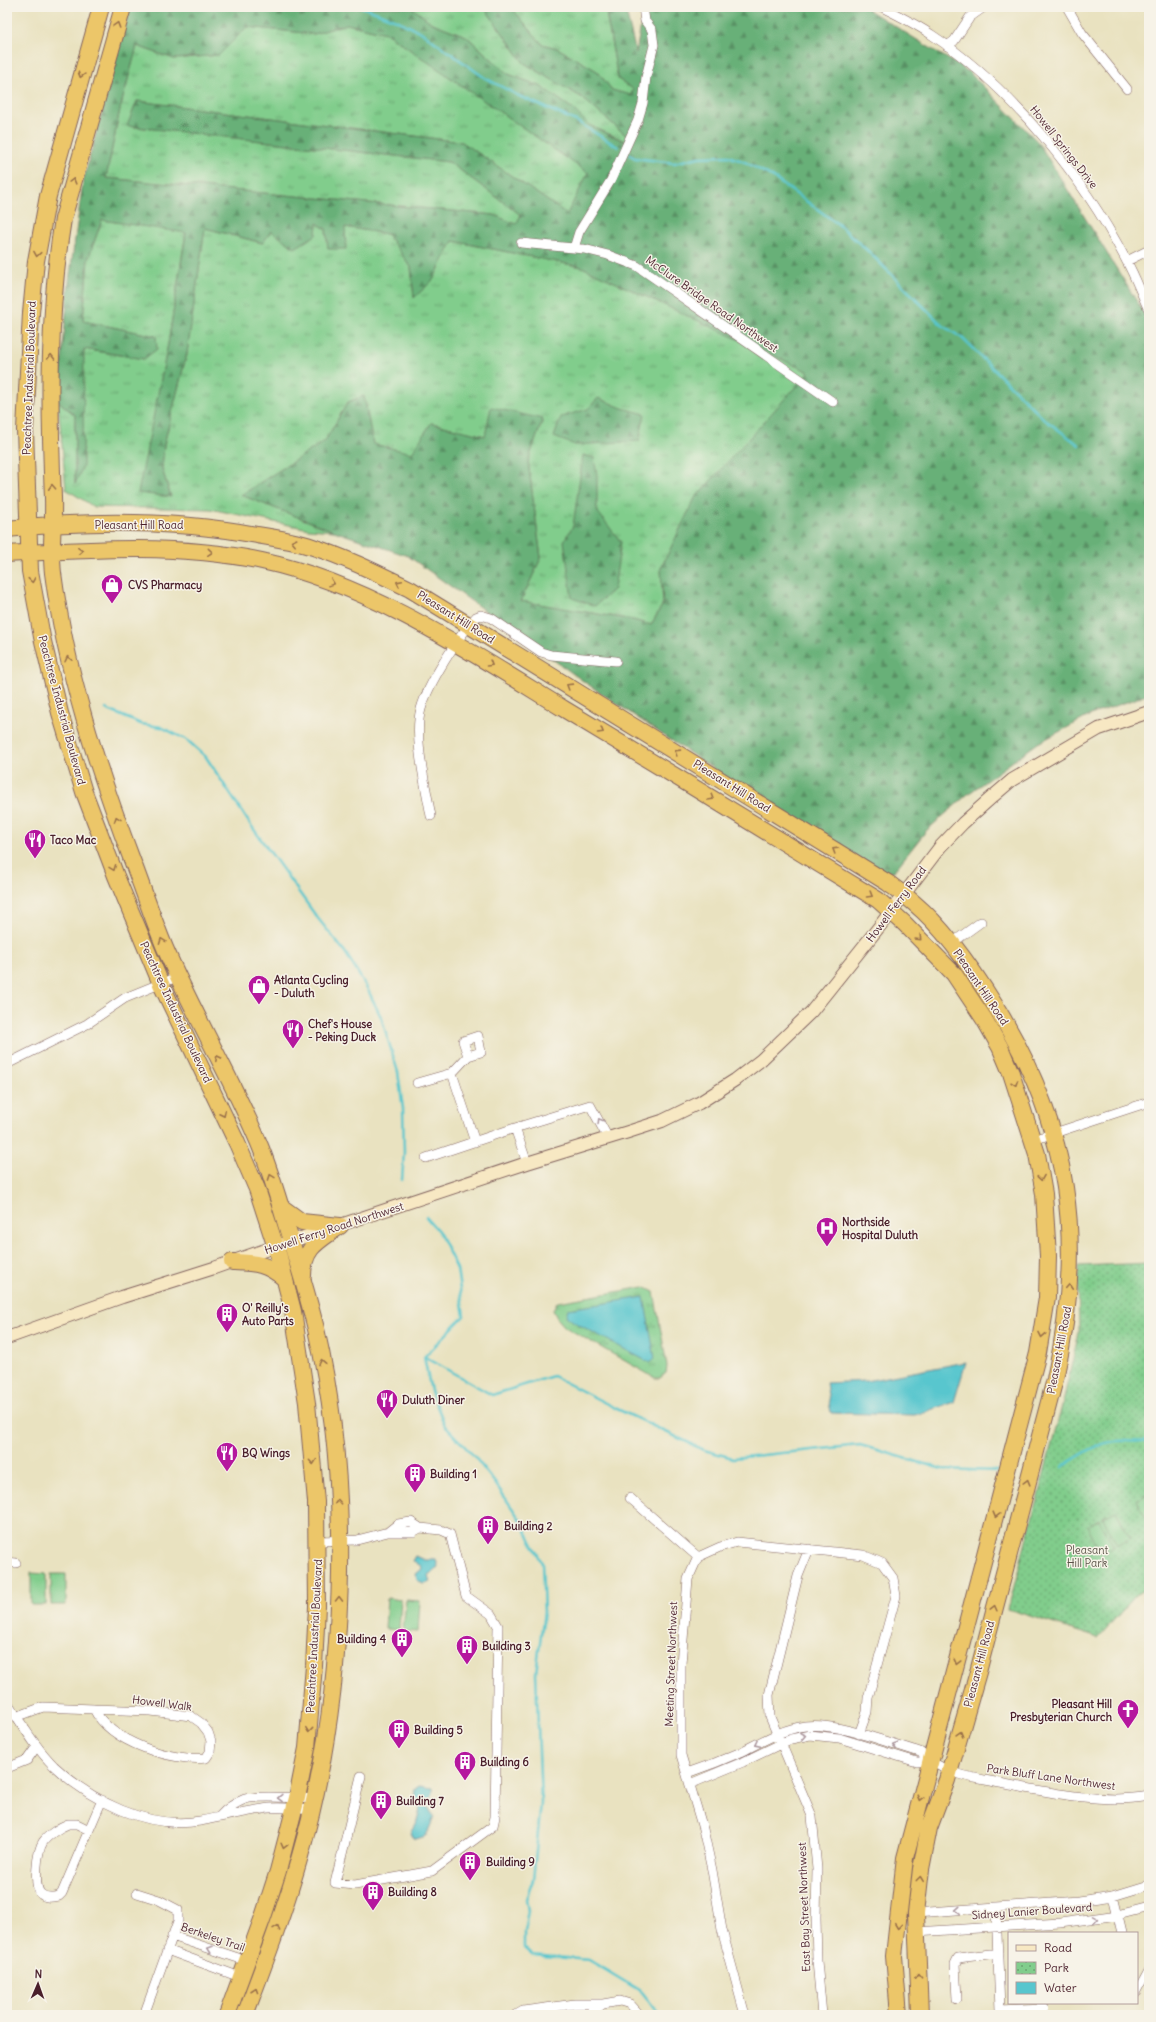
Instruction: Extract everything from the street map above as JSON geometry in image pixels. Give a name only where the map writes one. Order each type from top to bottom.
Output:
[{"type":"highway","name":"Peachtree Industrial Boulevard","points":[[101,7],[61,146],[41,227],[36,261],[31,313],[26,417],[29,553],[42,637],[73,758],[102,841],[161,984],[237,1143],[257,1189],[275,1246],[293,1311],[306,1403],[316,1495],[317,1606],[314,1666],[307,1748],[276,1878],[227,2015]]},
{"type":"highway","name":"Peachtree Industrial Boulevard","points":[[123,7],[63,219],[58,247],[51,330],[50,442],[52,566],[63,635],[77,697],[107,792],[165,948],[259,1142],[280,1206],[316,1331],[327,1389],[334,1452],[339,1541],[335,1661],[330,1711],[301,1854],[281,1918],[245,2015]]},
{"type":"highway","name":"Pleasant Hill Road","points":[[7,529],[52,526],[174,524],[225,529],[313,547],[377,572],[410,589],[868,870],[915,903],[952,943],[984,987],[1017,1041],[1037,1085],[1054,1133],[1067,1206],[1070,1253],[1069,1302],[1063,1341],[978,1672],[949,1771],[929,1828],[921,1869],[916,1913],[920,2015]]},
{"type":"highway","name":"Pleasant Hill Road","points":[[7,554],[124,549],[170,549],[218,553],[265,561],[362,594],[456,644],[878,900],[954,974],[984,1019],[1000,1047],[1011,1073],[1033,1140],[1042,1178],[1048,1235],[1048,1276],[1044,1319],[1018,1433],[905,1858],[894,1956],[900,2015]]},
{"type":"highway","points":[[280,1206],[302,1222],[340,1226]]},
{"type":"highway","points":[[303,1282],[303,1264],[308,1253],[314,1245],[340,1226]]},
{"type":"highway","points":[[232,1262],[257,1263],[275,1271],[285,1279]]},
{"type":"street","points":[[574,248],[579,232],[611,180],[644,103],[646,77],[654,45],[652,30],[645,20],[643,7]]},
{"type":"street","name":"Howell Springs Drive","points":[[882,7],[932,35],[947,46],[987,78],[1030,121],[1077,180],[1101,216],[1127,261],[1149,310]]},
{"type":"street","points":[[947,46],[954,41],[970,17],[984,7]]},
{"type":"street","points":[[1067,7],[1082,33],[1127,89]]},
{"type":"street","name":"McClure Bridge Road Northwest","points":[[520,243],[574,248],[608,254],[637,266],[833,402]]},
{"type":"street","points":[[1127,261],[1149,250]]},
{"type":"street","points":[[431,816],[419,740],[420,710],[446,660],[476,617],[481,615],[491,618],[541,652],[551,655],[616,661]]},
{"type":"street","name":"Howell Ferry Road","points":[[662,1121],[699,1103],[735,1080],[785,1038],[828,992],[940,847],[962,823],[1012,780],[1099,729],[1149,712]]},
{"type":"street","points":[[952,943],[980,922]]},
{"type":"street","points":[[7,1064],[87,1024],[125,998],[179,976]]},
{"type":"street","points":[[417,1083],[452,1073],[468,1056]]},
{"type":"street","points":[[452,1073],[475,1142]]},
{"type":"street","points":[[1033,1140],[1149,1102]]},
{"type":"street","points":[[426,1158],[590,1105],[608,1138]]},
{"type":"street","name":"Howell Ferry Road Northwest","points":[[7,1338],[75,1312],[662,1121]]},
{"type":"street","points":[[515,1128],[527,1164]]},
{"type":"street","points":[[630,1498],[698,1557],[720,1546],[738,1542],[863,1555],[882,1563],[893,1578],[896,1596],[868,1698],[867,1712],[859,1734]]},
{"type":"street","points":[[317,1541],[357,1540],[388,1532],[398,1524],[412,1522],[420,1528],[441,1530],[450,1534],[466,1596],[491,1614],[498,1626],[495,1817],[493,1826],[432,1871],[355,1885],[335,1883],[361,1776]]},
{"type":"street","name":"East Bay Street Northwest","points":[[809,1549],[798,1576],[769,1695],[770,1717],[776,1735],[812,1816],[817,1869],[817,1961],[822,2015]]},
{"type":"street","name":"Meeting Street Northwest","points":[[698,1557],[688,1579],[681,1664],[681,1755],[712,1870],[722,1930],[745,2015]]},
{"type":"street","points":[[7,1702],[37,1746],[54,1766],[89,1793],[132,1815],[168,1821],[199,1821],[295,1803]]},
{"type":"street","name":"Howell Walk","points":[[16,1717],[42,1707],[151,1711],[191,1716],[201,1723],[208,1732],[211,1741],[210,1752],[206,1758],[198,1759],[157,1752],[140,1746],[104,1723],[94,1709]]},
{"type":"street","name":"Park Bluff Lane Northwest","points":[[687,1774],[728,1758],[792,1728],[820,1725],[859,1734],[920,1752],[930,1760],[949,1771],[1022,1787],[1094,1798],[1130,1800],[1149,1796]]},
{"type":"street","points":[[690,1784],[743,1762],[796,1737],[821,1735],[856,1743],[917,1762],[930,1760]]},
{"type":"street","points":[[7,1768],[26,1760],[37,1746]]},
{"type":"street","points":[[220,1816],[229,1806],[247,1798],[312,1805]]},
{"type":"street","points":[[89,1830],[77,1824],[68,1824],[62,1826],[43,1842],[39,1850],[38,1860],[38,1889],[41,1895],[53,1897],[59,1896],[62,1893],[102,1800]]},
{"type":"street","points":[[916,1913],[1078,1901],[1114,1896],[1149,1885]]},
{"type":"street","points":[[137,1893],[159,1900],[178,1910],[178,1920],[144,2015]]},
{"type":"street","points":[[1114,1896],[1122,1932]]},
{"type":"street","name":"Sidney Lanier Boulevard","points":[[916,1932],[1060,1923],[1118,1915],[1149,1907]]},
{"type":"street","points":[[996,1908],[1000,2010],[1044,2008]]},
{"type":"street","name":"Berkeley Trail","points":[[172,1936],[247,1961]]},
{"type":"street","points":[[167,1950],[240,1977]]},
{"type":"street","points":[[957,1998],[955,1964],[958,1958],[998,1954]]},
{"type":"street","points":[[1138,1990],[1149,1970]]},
{"type":"street","points":[[516,2015],[523,2011],[575,2004],[603,2004],[620,2001],[630,2004],[640,2015]]},
{"type":"street","points":[[588,2015],[603,2004]]},
{"type":"green space","points":[[130,7],[411,7],[432,23],[466,36],[508,74],[540,86],[573,109],[589,125],[626,142],[627,136],[581,97],[524,63],[484,7],[511,7],[542,44],[557,48],[597,71],[612,90],[631,95],[633,89],[618,79],[605,7],[625,7],[636,53],[644,7],[864,7],[969,72],[1038,142],[1149,321],[1149,694],[1093,714],[1038,743],[968,794],[926,831],[894,871],[882,873],[727,778],[586,683],[408,556],[334,531],[241,495],[325,441],[348,402],[364,396],[373,444],[412,453],[431,423],[485,436],[491,407],[543,419],[528,461],[541,558],[521,601],[633,620],[651,625],[663,604],[661,568],[695,498],[809,372],[582,267],[453,241],[433,280],[414,298],[411,267],[387,234],[345,227],[346,249],[328,249],[326,229],[317,223],[316,235],[295,248],[271,231],[263,243],[205,228],[187,353],[164,444],[162,469],[171,497],[138,493],[168,344],[186,233],[102,220],[88,259],[83,321],[156,336],[157,349],[144,359],[84,349],[83,466],[75,484],[75,415],[58,401],[69,281],[83,182]],"holes":[[[347,24],[386,33],[588,173],[567,214],[462,142],[137,101],[127,126],[449,162],[521,215],[516,224],[494,215],[106,178],[120,109],[137,46],[174,59],[219,55],[247,27],[314,34]]]},
{"type":"green space","points":[[411,7],[484,7],[524,63],[581,97],[627,136],[627,142],[589,125],[573,109],[540,86],[508,74],[466,36],[432,23]]},
{"type":"green space","points":[[511,7],[605,7],[618,79],[633,89],[631,96],[612,90],[597,71],[557,48],[542,44]]},
{"type":"green space","points":[[347,24],[386,33],[589,173],[567,214],[462,142],[137,101],[128,126],[449,162],[521,215],[516,225],[494,215],[106,178],[120,109],[137,46],[174,59],[219,55],[247,27],[314,34]]},
{"type":"green space","points":[[102,220],[186,232],[168,344],[139,493],[171,496],[162,469],[164,444],[187,353],[205,228],[262,243],[271,230],[317,223],[326,229],[328,249],[345,227],[387,234],[411,267],[414,297],[433,280],[453,241],[582,267],[810,372],[695,499],[661,568],[663,604],[651,625],[633,620],[521,601],[541,558],[528,461],[543,419],[485,436],[431,423],[412,454],[373,444],[364,396],[348,402],[325,441],[241,495],[334,531],[309,529],[210,509],[94,507],[66,489],[58,401],[75,415],[75,483],[84,349],[144,359],[156,336],[83,321],[88,259]]},
{"type":"green space","points":[[598,398],[622,408],[645,414],[639,441],[575,445],[554,437],[561,417],[588,409]]},
{"type":"green space","points":[[583,455],[594,458],[597,475],[597,511],[621,542],[614,589],[595,606],[572,598],[564,541],[573,526]]},
{"type":"green space","name":"Pleasant Hill Park","points":[[1149,1263],[1149,1586],[1137,1594],[1098,1638],[1008,1609],[1063,1402],[1079,1332],[1078,1266]]},
{"type":"green space","points":[[644,1287],[654,1292],[655,1297],[667,1366],[666,1373],[660,1378],[655,1378],[565,1327],[557,1318],[553,1310],[558,1302]]},
{"type":"green space","points":[[1149,1493],[1149,1524],[1137,1500]]},
{"type":"green space","points":[[1116,1511],[1130,1538],[1117,1545],[1103,1517]]},
{"type":"green space","points":[[1099,1519],[1114,1547],[1101,1553],[1087,1526]]},
{"type":"green space","points":[[31,1573],[46,1574],[46,1605],[31,1605]]},
{"type":"green space","points":[[51,1574],[66,1574],[66,1605],[51,1605]]},
{"type":"green space","points":[[387,1598],[401,1600],[399,1630],[385,1629]]},
{"type":"green space","points":[[406,1600],[420,1601],[418,1632],[403,1631]]},
{"type":"water","points":[[644,1297],[655,1359],[650,1363],[574,1322],[566,1316],[568,1309]]},
{"type":"water","points":[[966,1362],[954,1402],[915,1415],[831,1413],[826,1383],[866,1381]]},
{"type":"water","points":[[416,1556],[425,1560],[436,1560],[438,1566],[437,1569],[428,1575],[430,1582],[423,1584],[417,1580],[416,1574],[422,1569],[421,1566],[413,1561]]},
{"type":"water","points":[[419,1786],[433,1788],[433,1793],[426,1804],[434,1817],[426,1836],[416,1839],[412,1837],[410,1833],[416,1824],[420,1809],[414,1800],[415,1789]]},
{"type":"waterway","points":[[362,7],[396,20],[421,32],[485,78],[519,96],[576,121],[618,147]]},
{"type":"waterway","points":[[630,155],[635,158],[674,163],[699,157],[728,156],[745,162],[771,176],[838,224],[869,252],[942,325],[962,338],[1044,419],[1079,445]]},
{"type":"waterway","points":[[106,709],[141,724],[161,727],[187,740],[206,757],[250,824],[316,916],[345,952],[367,988],[381,1017],[398,1072],[403,1109],[404,1153],[402,1180]]},
{"type":"waterway","points":[[424,1357],[464,1316],[457,1269],[439,1232],[426,1217]]},
{"type":"waterway","points":[[424,1357],[431,1391],[445,1426],[474,1456],[495,1483],[521,1521],[542,1563],[544,1612],[536,1673],[541,1803],[533,1880],[526,1899],[528,1911],[524,1931],[524,1948],[532,1955],[589,1960],[642,1992],[660,2015]]},
{"type":"waterway","points":[[425,1357],[492,1395],[553,1376],[615,1408],[704,1450],[733,1458],[860,1445],[942,1469],[997,1471]]},
{"type":"waterway","points":[[1063,1466],[1089,1450],[1103,1444],[1118,1441],[1138,1442],[1149,1439]]},
{"type":"place","name":"CVS Pharmacy","points":[[112,604]]},
{"type":"place","name":"Taco Mac","points":[[35,860]]},
{"type":"place","name":"Atlanta Cycling - Duluth","points":[[259,1006]]},
{"type":"place","name":"Chef's House - Peking Duck","points":[[293,1050]]},
{"type":"place","name":"Northside Hospital Duluth","points":[[827,1248]]},
{"type":"place","name":"O' Reilly's Auto Parts","points":[[227,1334]]},
{"type":"place","name":"Duluth Diner","points":[[387,1420]]},
{"type":"place","name":"BQ Wings","points":[[227,1472]]},
{"type":"place","name":"Building 1","points":[[415,1494]]},
{"type":"place","name":"Building 2","points":[[488,1546]]},
{"type":"place","name":"Building 4","points":[[402,1658]]},
{"type":"place","name":"Building 3","points":[[467,1666]]},
{"type":"place","name":"Pleasant Hill Presbyterian Church","points":[[1128,1730]]},
{"type":"place","name":"Building 5","points":[[399,1750]]},
{"type":"place","name":"Building 6","points":[[465,1782]]},
{"type":"place","name":"Building 7","points":[[381,1820]]},
{"type":"place","name":"Building 9","points":[[470,1882]]},
{"type":"place","name":"Building 8","points":[[373,1912]]}]
